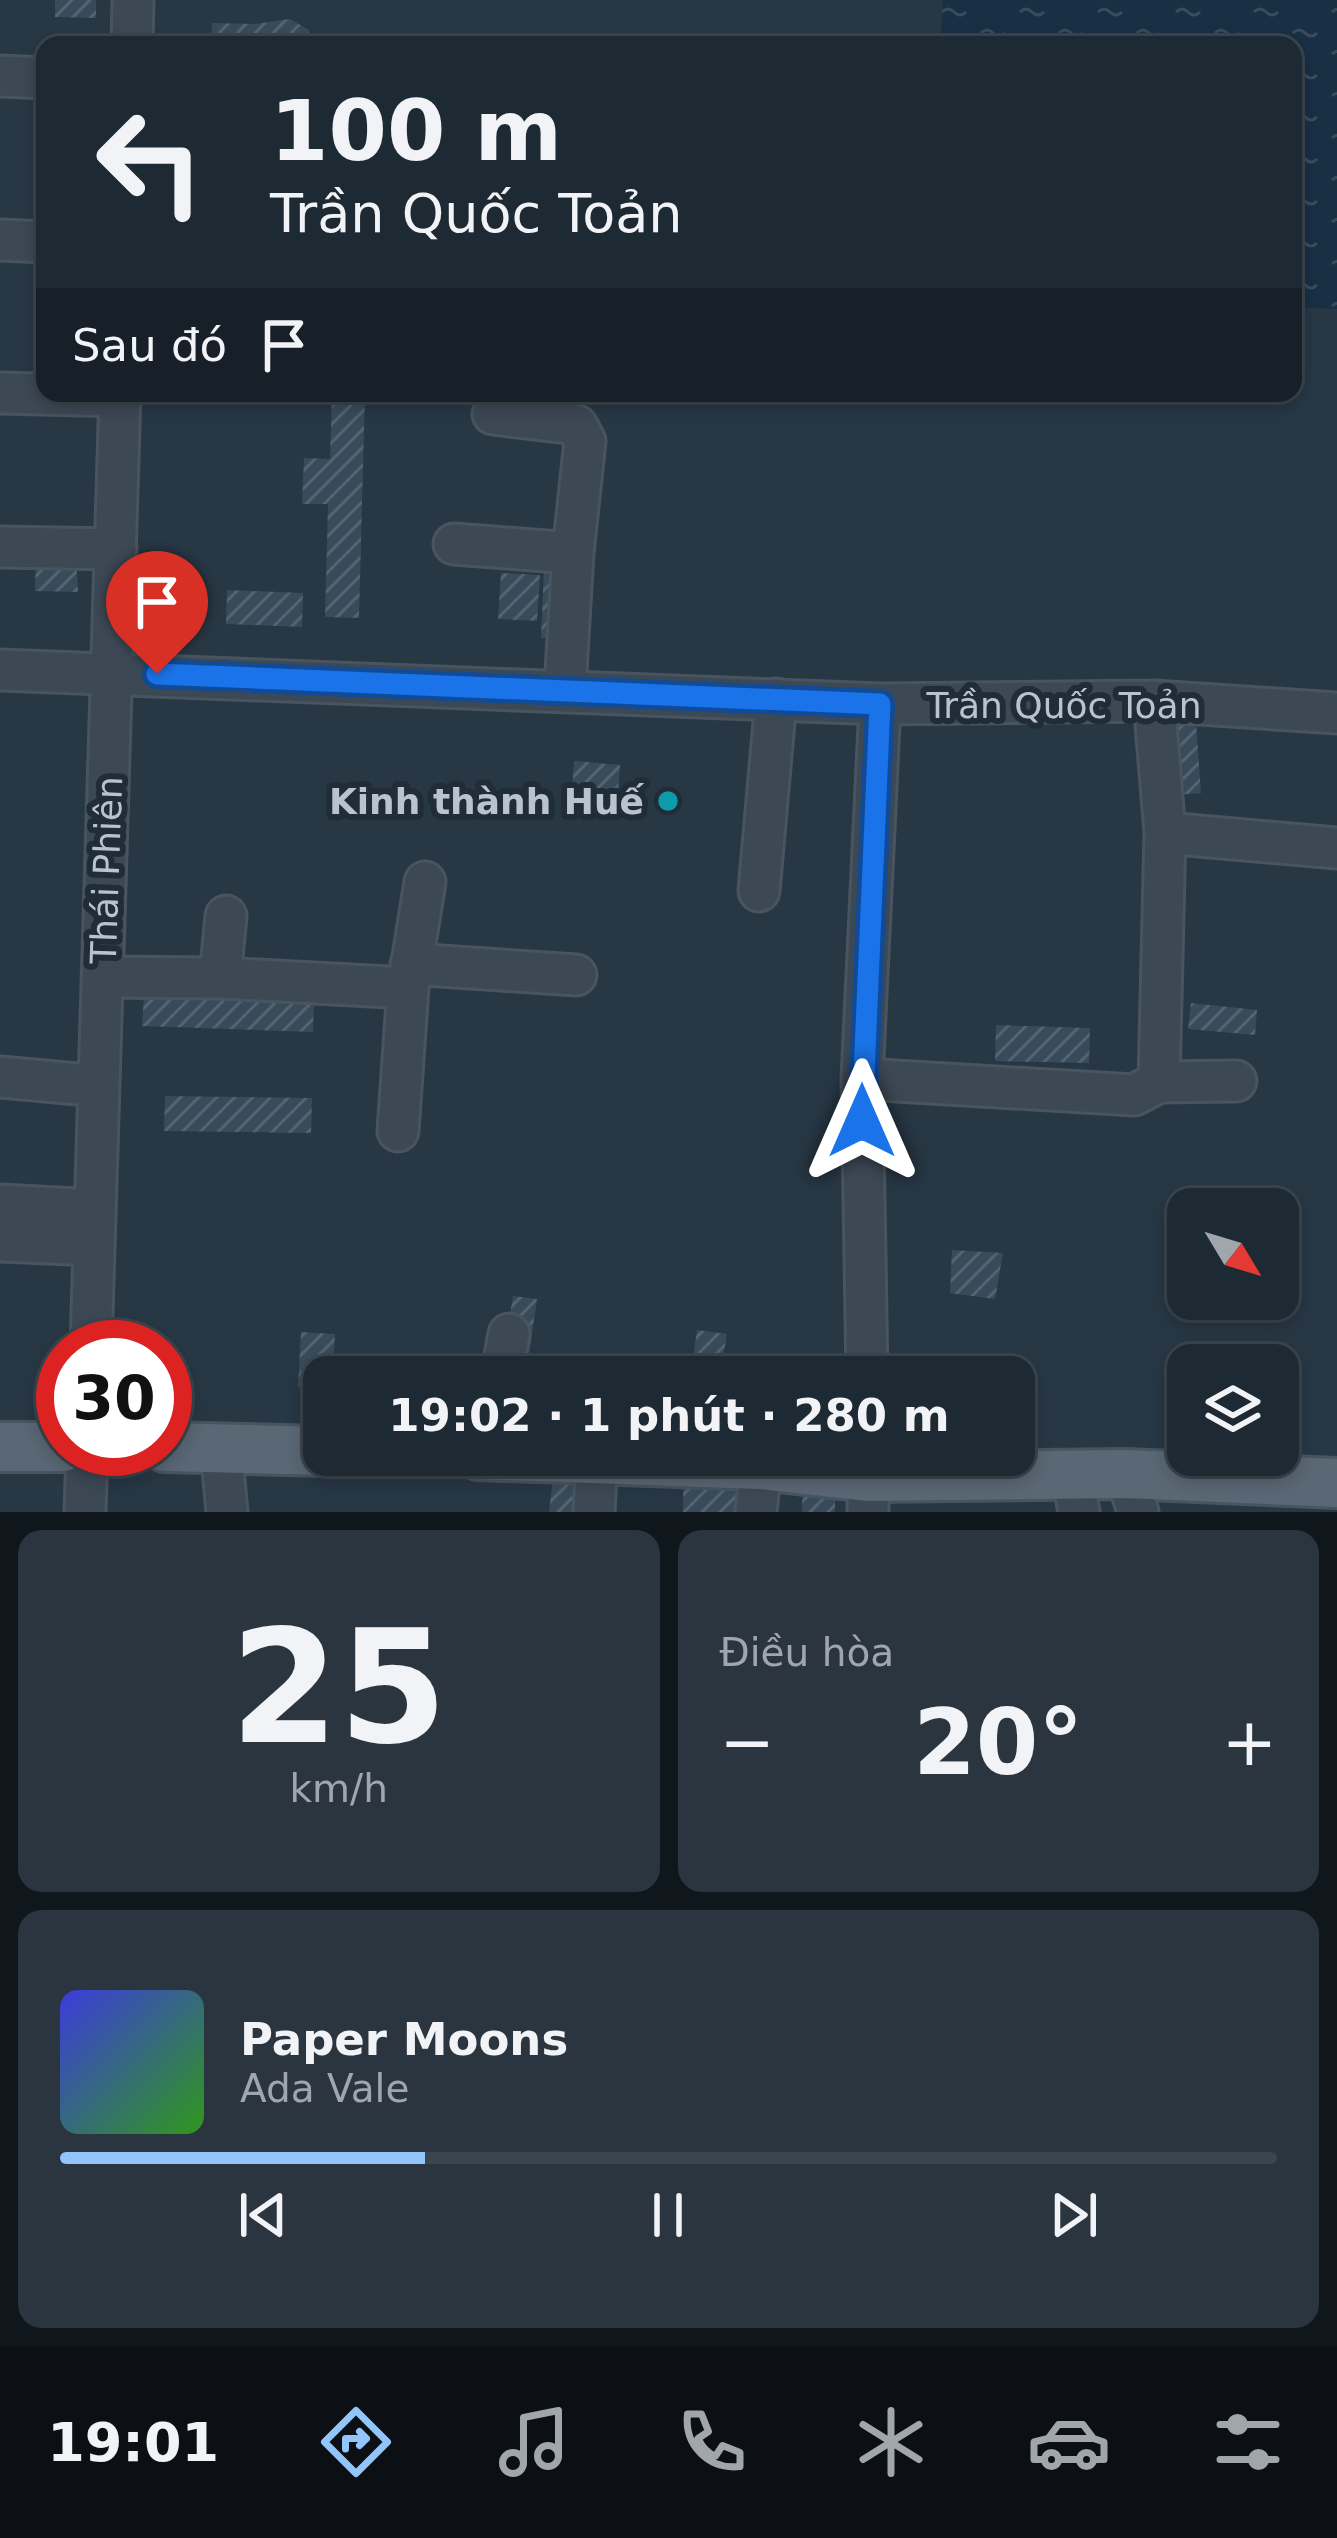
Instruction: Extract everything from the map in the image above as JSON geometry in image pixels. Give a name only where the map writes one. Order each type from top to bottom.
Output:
[{"type":"main road","points":[[0,1448],[36,1447]]},
{"type":"main road","points":[[192,1448],[303,1450]]},
{"type":"main road","points":[[691,1476],[759,1489],[868,1481],[1075,1493],[1282,1497],[1337,1483]]},
{"type":"street","points":[[131,36],[133,0]]},
{"type":"street","points":[[0,76],[36,78]]},
{"type":"street","points":[[0,240],[36,242]]},
{"type":"street","points":[[0,393],[36,394]]},
{"type":"street","name":"Thái Phiên","points":[[92,1320],[120,402]]},
{"type":"street","points":[[493,414],[568,423],[583,433],[565,689]]},
{"type":"street","points":[[454,544],[573,553]]},
{"type":"street","points":[[0,547],[116,549]]},
{"type":"street","name":"Trần Quốc Toản","points":[[0,670],[880,704],[1154,701],[1337,713]]},
{"type":"street","points":[[759,891],[776,699]]},
{"type":"street","points":[[1154,701],[1165,832],[1159,1082]]},
{"type":"street","points":[[866,1356],[862,1079],[880,704]]},
{"type":"street","points":[[1165,832],[1337,848]]},
{"type":"street","points":[[398,1131],[409,976],[425,882]]},
{"type":"street","points":[[220,978],[226,916]]},
{"type":"street","points":[[102,976],[576,975]]},
{"type":"street","points":[[0,1077],[99,1086]]},
{"type":"street","points":[[862,1079],[1134,1095],[1159,1082],[1235,1081]]},
{"type":"street","points":[[0,1205],[94,1227]]},
{"type":"street","points":[[0,1241],[94,1227]]},
{"type":"street","points":[[221,1448],[227,1512]]},
{"type":"street","points":[[86,1512],[87,1476]]},
{"type":"street","points":[[594,1512],[596,1476]]},
{"type":"water","points":[[943,0],[1337,0],[1337,309],[1302,307],[1302,36],[941,36]]},
{"type":"building","points":[[55,0],[96,0],[96,18],[55,17]]},
{"type":"building","points":[[290,19],[309,30],[309,36],[211,36],[212,23]]},
{"type":"building","points":[[332,402],[365,402],[359,618],[325,617],[328,504],[302,504],[304,458],[330,459]]},
{"type":"building","points":[[36,551],[76,552],[78,592],[35,591]]},
{"type":"building","points":[[544,569],[569,569],[566,639],[541,638]]},
{"type":"building","points":[[501,573],[540,575],[537,621],[498,619]]},
{"type":"building","points":[[227,590],[303,593],[302,627],[226,624]]},
{"type":"building","points":[[1196,723],[1201,793],[1175,795],[1170,725]]},
{"type":"building","points":[[574,761],[620,765],[617,809],[571,806]]},
{"type":"building","points":[[144,995],[314,1001],[313,1032],[142,1026]]},
{"type":"building","points":[[1191,1003],[1257,1010],[1255,1035],[1188,1029]]},
{"type":"building","points":[[996,1025],[1090,1028],[1089,1063],[995,1061]]},
{"type":"building","points":[[165,1096],[312,1098],[311,1133],[164,1131]]},
{"type":"building","points":[[952,1250],[1003,1253],[995,1299],[950,1293]]},
{"type":"building","points":[[513,1296],[537,1299],[529,1356],[503,1356]]},
{"type":"building","points":[[697,1330],[727,1334],[723,1356],[693,1356]]},
{"type":"building","points":[[301,1332],[335,1334],[334,1356],[303,1356],[303,1387],[298,1387]]},
{"type":"building","points":[[683,1476],[741,1476],[741,1512],[683,1512]]},
{"type":"building","points":[[803,1476],[835,1476],[835,1512],[802,1512]]},
{"type":"building","points":[[553,1478],[584,1479],[579,1512],[549,1512]]},
{"type":"place","name":"Kinh thành Huế","points":[[668,801]]},
{"type":"route","points":[[157,674],[880,704],[862,1121]]}]
